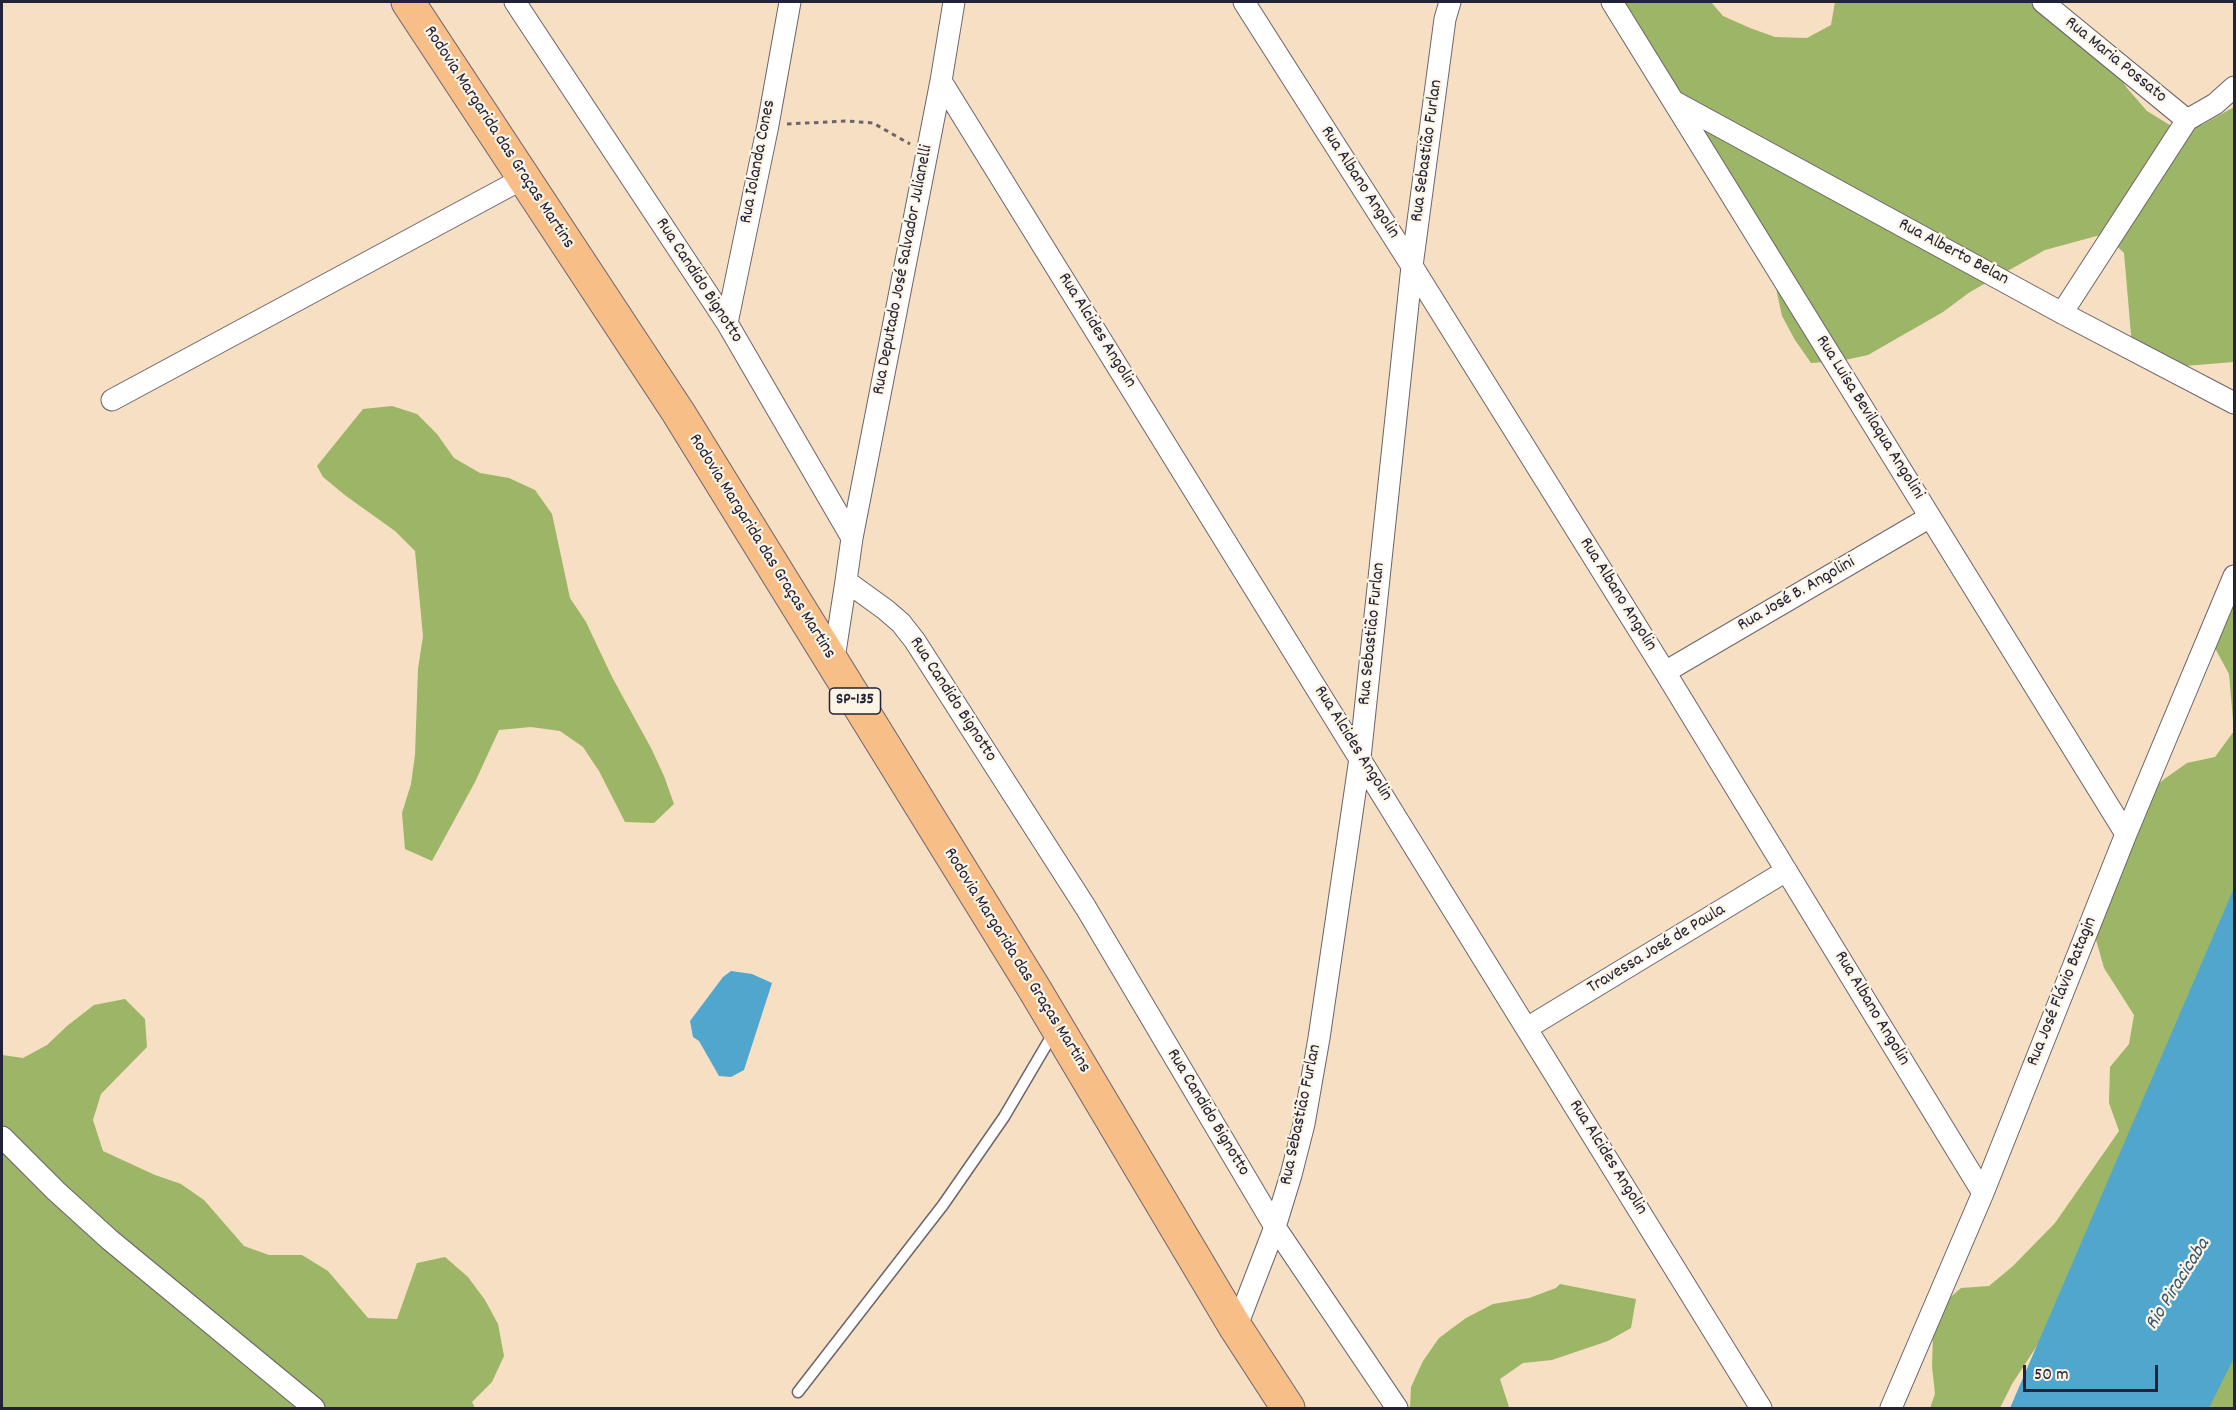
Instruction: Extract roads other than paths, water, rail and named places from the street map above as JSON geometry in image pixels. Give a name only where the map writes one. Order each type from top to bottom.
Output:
[{"type":"main road","name":"Rodovia Margarida das Graças Martins","points":[[417,5],[524,178],[678,412],[1057,1026],[1236,1328],[1288,1408]]},
{"type":"street","name":"Rua Candido Bignotto","points":[[515,2],[727,323],[852,538]]},
{"type":"street","name":"Rua Iolanda Cones","points":[[727,323],[768,125],[790,2]]},
{"type":"street","name":"Rua Deputado José Salvador Julianelli","points":[[852,538],[941,81],[954,2]]},
{"type":"street","name":"Rua Albano Angolin","points":[[1244,2],[1665,672],[1983,1193]]},
{"type":"street","name":"Rua Sebastião Furlan","points":[[1236,1328],[1275,1227],[1302,1134],[1312,1081],[1360,758],[1412,266],[1445,19],[1450,2]]},
{"type":"street","name":"Rua Luisa Bevilaqua Angolini","points":[[1612,2],[2126,834]]},
{"type":"street","name":"Rua Maria Possato","points":[[2043,2],[2187,120]]},
{"type":"street","name":"Rua Alcides Angolin","points":[[941,81],[1761,1408]]},
{"type":"street","points":[[2062,313],[2187,120],[2215,104],[2235,87]]},
{"type":"street","name":"Rua Alberto Belan","points":[[1673,101],[2062,313],[2235,404]]},
{"type":"street","points":[[112,400],[524,178]]},
{"type":"street","name":"Rua José B. Angolini","points":[[1665,672],[1930,517]]},
{"type":"street","points":[[833,665],[852,538]]},
{"type":"street","name":"Rua José Flávio Batagin","points":[[1891,1408],[1983,1193],[2126,834],[2235,576]]},
{"type":"street","name":"Rua Candido Bignotto","points":[[846,581],[886,610],[915,640],[1086,908],[1275,1227],[1397,1408]]},
{"type":"street","name":"Travessa José de Paula","points":[[1527,1028],[1786,871]]},
{"type":"street","points":[[2,1137],[56,1191],[110,1240],[314,1408]]},
{"type":"lane","points":[[798,1392],[956,1187],[1004,1117],[1057,1026]]},
{"type":"water","name":"Rio Piracicaba","points":[[2234,888],[2234,1358],[2209,1408],[2010,1408]]},
{"type":"water","points":[[731,971],[752,974],[772,983],[744,1070],[731,1077],[719,1076],[699,1041],[693,1037],[690,1021],[723,977]]}]
